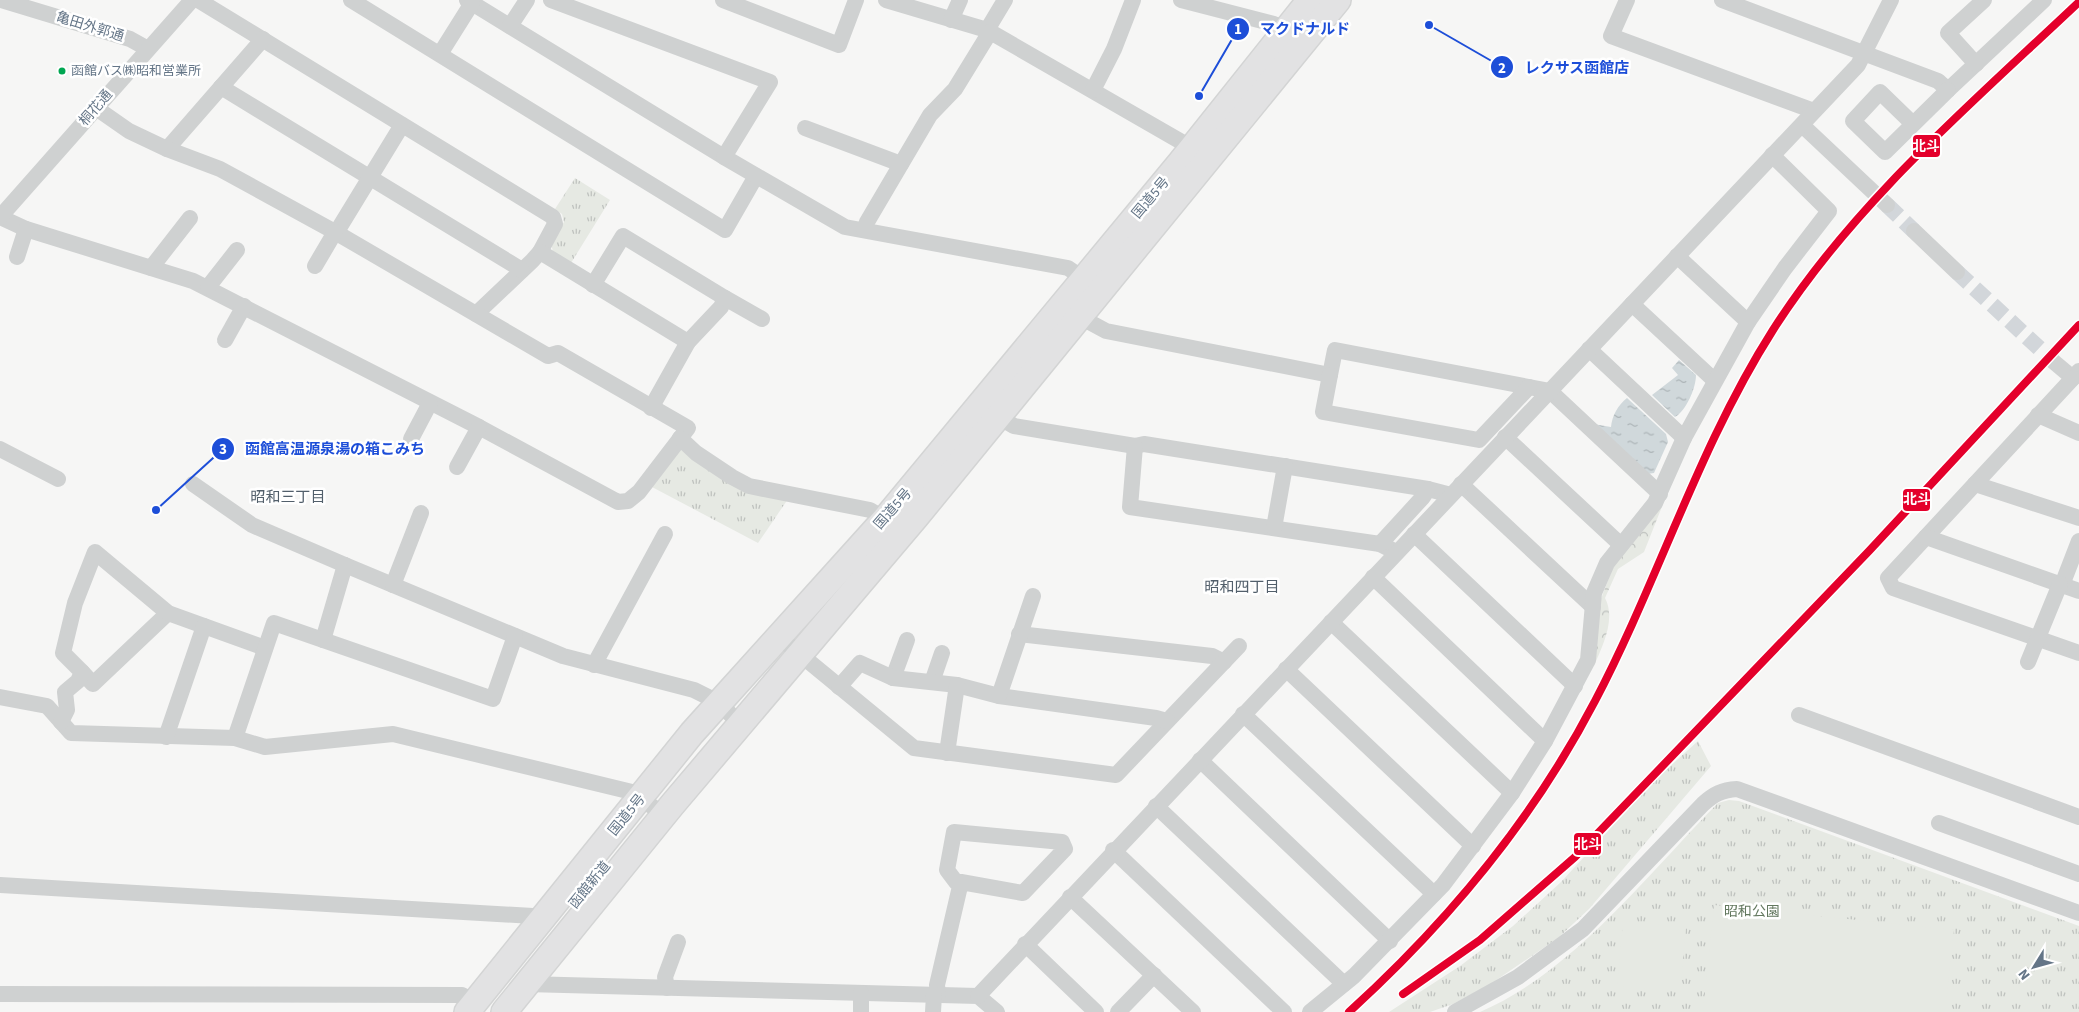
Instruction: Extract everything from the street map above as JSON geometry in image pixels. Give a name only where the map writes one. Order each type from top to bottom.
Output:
[{"type":"highway","name":"国道5号","points":[[725,709],[779,637],[885,519],[1080,317],[1310,0]]},
{"type":"highway","name":"国道5号","points":[[476,1009],[652,806],[799,654],[916,517],[1084,278],[1338,0]]},
{"type":"highway","name":"函館新道","points":[[476,1009],[537,951],[692,758],[725,709],[778,667],[799,654]]},
{"type":"highway","name":"国道5号","points":[[504,1012],[526,984],[652,806]]},
{"type":"street","name":"亀田外郭通","points":[[1,0],[130,39],[148,49]]},
{"type":"street","name":"桐花通","points":[[0,217],[192,0]]},
{"type":"street","points":[[198,0],[553,217],[555,224],[540,252],[476,314]]},
{"type":"street","points":[[351,0],[725,230],[756,176]]},
{"type":"street","points":[[510,26],[527,0]]},
{"type":"street","points":[[551,0],[770,82],[724,157]]},
{"type":"street","points":[[723,0],[839,44],[856,0]]},
{"type":"street","points":[[886,0],[989,31],[1200,153]]},
{"type":"street","points":[[951,20],[960,0]]},
{"type":"street","points":[[864,230],[930,115],[955,88],[1005,0]]},
{"type":"street","points":[[1093,90],[1114,49],[1133,0]]},
{"type":"street","points":[[1181,0],[1274,24]]},
{"type":"street","points":[[1628,0],[1611,36],[1814,111]]},
{"type":"street","points":[[1722,0],[1938,81],[1948,90]]},
{"type":"street","points":[[978,996],[1025,944],[1858,65],[1891,0]]},
{"type":"street","points":[[1976,64],[1948,33],[1984,0]]},
{"type":"street","points":[[440,54],[470,1],[724,157],[845,227],[1068,268],[1084,278]]},
{"type":"street","points":[[1913,124],[1976,64],[2035,3]]},
{"type":"street","points":[[167,149],[263,39]]},
{"type":"street","points":[[221,87],[522,270]]},
{"type":"street","points":[[0,217],[26,229],[193,280],[623,503],[639,492],[688,428],[558,353],[548,356],[335,232],[220,169],[167,149],[129,131],[96,108]]},
{"type":"street","points":[[315,266],[402,125]]},
{"type":"street","points":[[1802,125],[1887,205]]},
{"type":"street","points":[[805,128],[901,164]]},
{"type":"street","points":[[1310,1012],[1344,984],[1390,941],[1434,894],[1473,846],[1512,793],[1545,741],[1575,686],[1588,660],[1594,593],[1607,563],[1660,494],[1684,438],[1714,380],[1748,322],[1785,268],[1829,211],[1772,156]]},
{"type":"street","points":[[151,268],[190,218]]},
{"type":"street","points":[[17,257],[26,229]]},
{"type":"street","points":[[1914,231],[1957,272]]},
{"type":"street","points":[[593,285],[623,236],[762,319]]},
{"type":"street","points":[[208,287],[236,250]]},
{"type":"street","points":[[540,252],[688,342]]},
{"type":"street","points":[[1677,256],[1748,322]]},
{"type":"street","points":[[651,408],[688,342],[721,307],[724,298]]},
{"type":"street","points":[[1632,304],[1714,380]]},
{"type":"street","points":[[225,340],[244,306]]},
{"type":"street","points":[[1080,317],[1106,332],[1330,375]]},
{"type":"street","points":[[1589,349],[1684,438]]},
{"type":"street","points":[[1621,545],[1501,441],[1479,440],[1323,412],[1335,350],[1550,391],[1660,494]]},
{"type":"street","points":[[2054,362],[2076,375],[1888,578],[1893,588],[2079,653]]},
{"type":"street","points":[[1479,440],[1529,387]]},
{"type":"street","points":[[411,439],[430,403]]},
{"type":"street","points":[[989,411],[1014,426],[1135,446],[1144,444],[1428,489],[1456,489],[1593,607]]},
{"type":"street","points":[[2038,415],[2079,433]]},
{"type":"street","points":[[457,467],[479,427]]},
{"type":"street","points":[[680,438],[696,453],[740,482],[870,510],[885,519]]},
{"type":"street","points":[[1135,446],[1130,507],[1380,544],[1396,552]]},
{"type":"street","points":[[0,449],[58,479]]},
{"type":"street","points":[[1274,528],[1285,466]]},
{"type":"street","points":[[194,484],[252,525],[345,565],[563,656],[694,690],[725,709]]},
{"type":"street","points":[[1975,484],[2079,518]]},
{"type":"street","points":[[1380,544],[1428,489]]},
{"type":"street","points":[[393,585],[421,513]]},
{"type":"street","points":[[594,664],[665,534]]},
{"type":"street","points":[[1414,534],[1575,686]]},
{"type":"street","points":[[1926,537],[2079,591]]},
{"type":"street","points":[[2028,662],[2079,542]]},
{"type":"street","points":[[168,613],[93,684],[63,653],[75,603],[95,552],[168,613],[265,648]]},
{"type":"street","points":[[323,640],[345,565]]},
{"type":"street","points":[[1373,577],[1545,741]]},
{"type":"street","points":[[999,696],[1033,596]]},
{"type":"street","points":[[1331,622],[1512,793]]},
{"type":"street","points":[[235,738],[274,623],[493,699],[516,636]]},
{"type":"street","points":[[166,737],[204,626]]},
{"type":"street","points":[[1019,634],[1212,656],[1224,662]]},
{"type":"street","points":[[779,637],[914,748],[1116,776],[1239,646]]},
{"type":"street","points":[[893,678],[907,640]]},
{"type":"street","points":[[932,682],[942,653]]},
{"type":"street","points":[[839,687],[860,663],[893,678],[958,685],[999,696],[1167,721]]},
{"type":"street","points":[[1286,669],[1473,846]]},
{"type":"street","points":[[61,722],[67,710],[65,692],[78,681],[82,672]]},
{"type":"street","points":[[947,754],[958,685]]},
{"type":"street","points":[[0,697],[47,706],[71,733],[235,738],[265,747],[394,734],[632,792],[652,806]]},
{"type":"street","points":[[1243,714],[1434,894]]},
{"type":"street","points":[[1799,715],[2079,818]]},
{"type":"street","points":[[1200,760],[1390,941]]},
{"type":"street","points":[[1455,1012],[1518,977],[1583,929],[1703,804],[1715,794],[1726,790],[1737,789],[2079,913]]},
{"type":"street","points":[[1156,806],[1344,984]]},
{"type":"street","points":[[1939,823],[2079,874]]},
{"type":"street","points":[[954,832],[1062,842],[1065,849],[1023,893],[961,882],[956,882],[947,870],[954,832]]},
{"type":"street","points":[[1114,850],[1284,1012]]},
{"type":"street","points":[[933,1012],[937,985],[961,882]]},
{"type":"street","points":[[0,886],[533,916]]},
{"type":"street","points":[[1070,897],[1193,1012]]},
{"type":"street","points":[[667,988],[666,977],[678,942]]},
{"type":"street","points":[[1025,944],[1096,1012]]},
{"type":"street","points":[[1118,1012],[1154,975]]},
{"type":"street","points":[[526,984],[978,996],[997,1012]]},
{"type":"street","points":[[861,993],[861,1012]]},
{"type":"street","points":[[0,994],[462,995],[476,1009]]},
{"type":"green space","points":[[575,178],[610,200],[571,263],[553,252],[551,243],[564,222],[562,214],[555,209]]},
{"type":"green space","points":[[681,448],[788,499],[758,543],[652,487]]},
{"type":"green space","points":[[1663,504],[1644,552],[1618,569],[1605,598],[1608,606],[1609,623],[1594,666],[1599,604],[1614,565]]},
{"type":"green space","points":[[1698,741],[1711,766],[1589,909],[1558,938],[1489,985],[1453,1004],[1430,1012],[1389,1012],[1460,966],[1513,926],[1561,882],[1656,779]]},
{"type":"green space","name":"昭和公園","points":[[1729,800],[1739,801],[2079,926],[2079,1012],[1480,1012],[1514,995],[1546,973],[1577,947],[1636,890],[1718,803]]},
{"type":"green space","points":[[1714,905],[1954,930],[1945,1012],[1703,1012]]},
{"type":"green space","points":[[1623,921],[1686,927],[1680,992],[1617,986]]},
{"type":"water","points":[[1679,360],[1696,375],[1690,399],[1683,410],[1675,417],[1652,395],[1678,375],[1672,368]]},
{"type":"water","points":[[1627,398],[1666,434],[1668,442],[1654,473],[1647,474],[1593,424],[1611,427],[1616,411]]},
{"type":"tunnel","points":[[1887,205],[1914,231]]},
{"type":"tunnel","points":[[1957,272],[2054,362]]},
{"type":"transit line","name":"北斗","points":[[1349,1012],[1420,942],[1486,867],[1516,828],[1571,745],[1618,655],[1723,420],[1773,330],[1805,284],[1840,240],[1916,157],[2079,2]]},
{"type":"transit line","name":"北斗","points":[[1403,994],[1480,940],[1575,857],[1869,551],[2079,325]]},
{"type":"place","name":"レクサス函館店","points":[[1429,25]]},
{"type":"place","name":"函館バス㈱昭和営業所","points":[[62,71]]},
{"type":"place","name":"マクドナルド","points":[[1199,96]]},
{"type":"place","name":"函館高温源泉湯の箱こみち","points":[[156,510]]},
{"type":"district","name":"昭和三丁目","points":[[288,497]]},
{"type":"district","name":"昭和四丁目","points":[[1242,587]]}]
